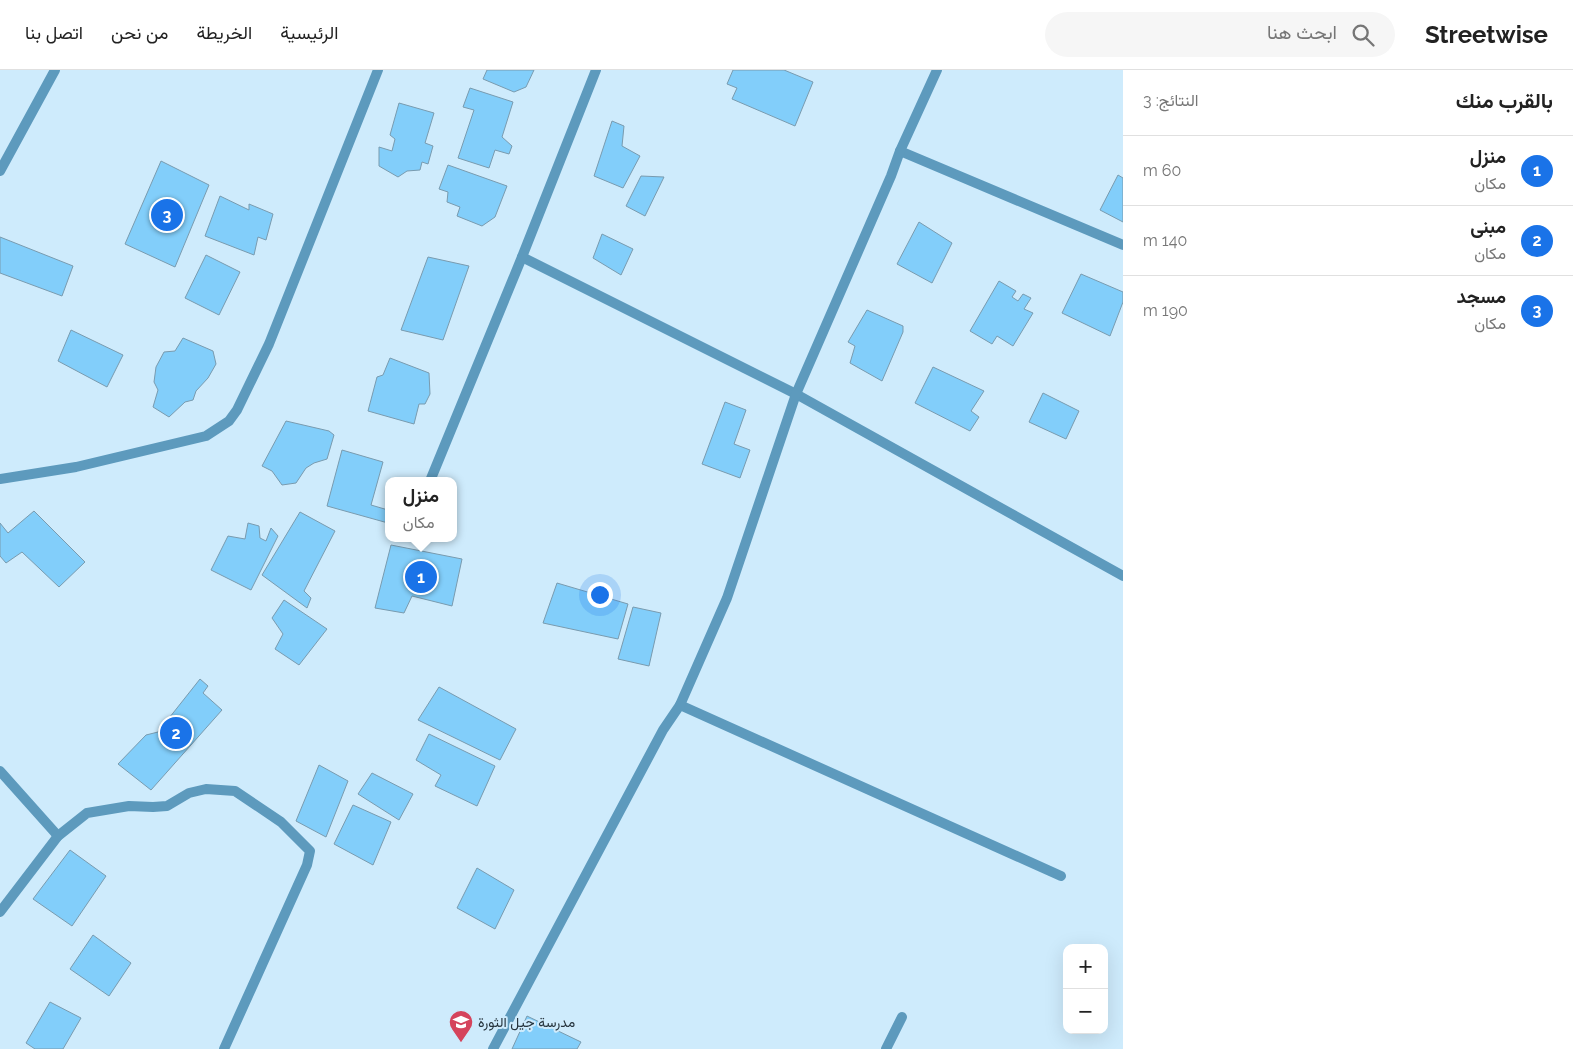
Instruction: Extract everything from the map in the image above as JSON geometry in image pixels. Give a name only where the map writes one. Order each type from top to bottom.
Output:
[{"type":"street","points":[[0,171],[55,70]]},
{"type":"street","points":[[0,479],[76,467],[206,436],[229,421],[237,410],[269,344],[378,70]]},
{"type":"street","points":[[432,477],[522,258],[596,70]]},
{"type":"street","points":[[493,1049],[663,730],[680,706],[726,598],[796,394],[891,176],[900,151],[937,70]]},
{"type":"street","points":[[900,151],[1123,245]]},
{"type":"street","points":[[522,258],[796,394],[1123,576]]},
{"type":"street","points":[[680,706],[1061,876]]},
{"type":"street","points":[[0,771],[58,836]]},
{"type":"street","points":[[0,912],[58,836],[87,814],[129,806],[167,806],[189,793],[206,789],[235,791],[281,822],[310,852],[307,865],[224,1049]]},
{"type":"street","points":[[886,1049],[902,1017]]},
{"type":"building","points":[[487,70],[534,70],[526,87],[514,92],[483,79]]},
{"type":"building","points":[[733,70],[784,70],[813,82],[795,126],[732,99],[737,88],[727,84]]},
{"type":"building","points":[[470,88],[513,102],[502,137],[512,146],[509,154],[495,150],[489,168],[458,158],[474,110],[463,107]]},
{"type":"building","points":[[399,103],[434,113],[425,143],[433,146],[428,164],[422,162],[420,170],[407,171],[398,177],[379,166],[379,147],[392,151],[395,139],[390,135]]},
{"type":"building","points":[[612,121],[624,126],[622,146],[640,156],[623,188],[594,176]]},
{"type":"building","points":[[161,161],[209,185],[175,267],[125,244]]},
{"type":"building","points":[[448,165],[507,186],[495,217],[482,226],[457,216],[460,207],[447,202],[448,192],[439,189]]},
{"type":"building","points":[[1118,175],[1123,178],[1123,222],[1100,210]]},
{"type":"building","points":[[641,176],[664,177],[645,216],[626,206]]},
{"type":"building","points":[[220,196],[249,210],[249,204],[273,214],[266,240],[258,237],[254,255],[205,236]]},
{"type":"building","points":[[919,222],[952,243],[932,283],[897,264]]},
{"type":"building","points":[[602,234],[633,249],[621,275],[593,258]]},
{"type":"building","points":[[0,237],[73,266],[62,296],[0,273]]},
{"type":"building","points":[[206,255],[240,272],[219,315],[185,298]]},
{"type":"building","points":[[428,257],[469,266],[443,340],[401,330]]},
{"type":"building","points":[[1081,274],[1123,292],[1123,302],[1110,336],[1062,313]]},
{"type":"building","points":[[999,281],[1016,291],[1012,297],[1018,301],[1023,294],[1031,298],[1024,309],[1033,313],[1013,346],[997,336],[992,344],[970,331]]},
{"type":"building","points":[[867,310],[903,326],[903,332],[882,381],[850,363],[855,346],[848,342]]},
{"type":"building","points":[[71,330],[123,355],[107,387],[58,361]]},
{"type":"building","points":[[183,338],[213,351],[216,364],[208,378],[196,391],[193,400],[185,402],[169,417],[153,407],[158,390],[154,382],[156,367],[164,352],[175,351]]},
{"type":"building","points":[[390,358],[429,373],[430,394],[425,404],[419,404],[414,424],[368,411],[377,377],[383,375]]},
{"type":"building","points":[[933,367],[984,391],[971,411],[979,417],[970,431],[915,403]]},
{"type":"building","points":[[1043,393],[1079,411],[1066,439],[1029,422]]},
{"type":"building","points":[[725,402],[746,410],[734,444],[750,450],[740,478],[702,464]]},
{"type":"building","points":[[286,421],[329,431],[334,435],[327,459],[306,468],[296,483],[282,485],[272,471],[262,466]]},
{"type":"building","points":[[342,450],[383,462],[371,505],[385,509],[385,522],[327,506]]},
{"type":"building","points":[[34,511],[85,562],[59,587],[22,552],[6,563],[0,556],[0,523],[8,533]]},
{"type":"building","points":[[300,512],[335,531],[304,591],[311,598],[307,608],[262,575]]},
{"type":"building","points":[[248,523],[259,526],[260,538],[266,541],[271,528],[278,536],[251,590],[211,570],[228,536],[245,539]]},
{"type":"building","points":[[391,545],[462,559],[452,606],[412,596],[404,613],[375,608]]},
{"type":"building","points":[[557,583],[628,604],[618,639],[543,623]]},
{"type":"building","points":[[284,600],[327,629],[299,665],[275,649],[283,634],[272,618]]},
{"type":"building","points":[[633,607],[661,613],[649,666],[618,659]]},
{"type":"building","points":[[200,679],[208,686],[203,693],[222,710],[151,790],[118,764],[146,735],[158,732]]},
{"type":"building","points":[[439,687],[516,729],[500,760],[418,720]]},
{"type":"building","points":[[429,734],[495,766],[477,806],[435,786],[441,775],[416,760]]},
{"type":"building","points":[[319,765],[348,781],[326,837],[296,821]]},
{"type":"building","points":[[372,773],[413,794],[399,820],[358,794]]},
{"type":"building","points":[[353,805],[391,822],[373,865],[334,844]]},
{"type":"building","points":[[70,850],[106,876],[72,926],[33,899]]},
{"type":"building","points":[[477,868],[514,890],[495,929],[457,908]]},
{"type":"building","points":[[93,935],[131,963],[109,996],[70,969]]},
{"type":"building","points":[[50,1002],[81,1018],[63,1049],[35,1049],[26,1043]]},
{"type":"building","points":[[527,1016],[581,1042],[577,1049],[512,1049]]},
{"type":"place","name":"مسجد","points":[[167,215]]},
{"type":"place","name":"منزل","points":[[421,577]]},
{"type":"place","name":"مبنى","points":[[176,733]]},
{"type":"place","name":"مدرسة جيل الثورة","points":[[461,1043]]}]
